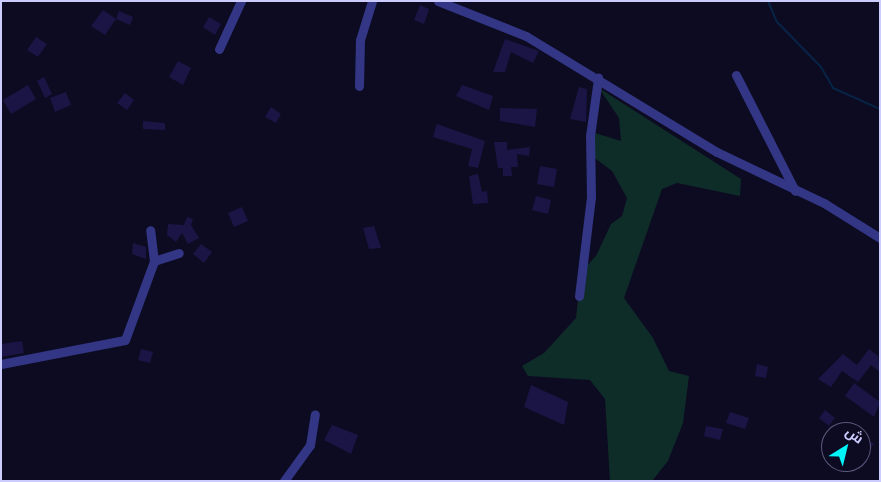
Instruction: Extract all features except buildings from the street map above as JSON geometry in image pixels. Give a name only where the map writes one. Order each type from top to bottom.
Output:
[{"type":"street","points":[[219,49],[241,1]]},
{"type":"street","points":[[359,86],[360,40],[372,1]]},
{"type":"street","points":[[438,1],[526,36],[717,152],[795,191],[824,203],[880,238]]},
{"type":"street","points":[[736,75],[795,191]]},
{"type":"street","points":[[579,296],[591,197],[590,136],[598,78]]},
{"type":"street","points":[[1,364],[125,340],[154,261],[150,230]]},
{"type":"street","points":[[154,261],[180,253]]},
{"type":"street","points":[[284,481],[310,445],[315,414]]},
{"type":"green space","points":[[599,88],[741,179],[740,196],[677,183],[662,189],[624,298],[653,338],[669,371],[689,376],[683,423],[668,461],[652,481],[610,481],[605,399],[590,380],[528,376],[522,366],[544,353],[576,318],[581,272],[596,256],[611,224],[622,216],[627,198],[612,171],[592,156],[595,133],[621,141],[619,118]]},
{"type":"waterway","points":[[768,1],[777,22],[821,67],[833,88],[880,109]]}]
